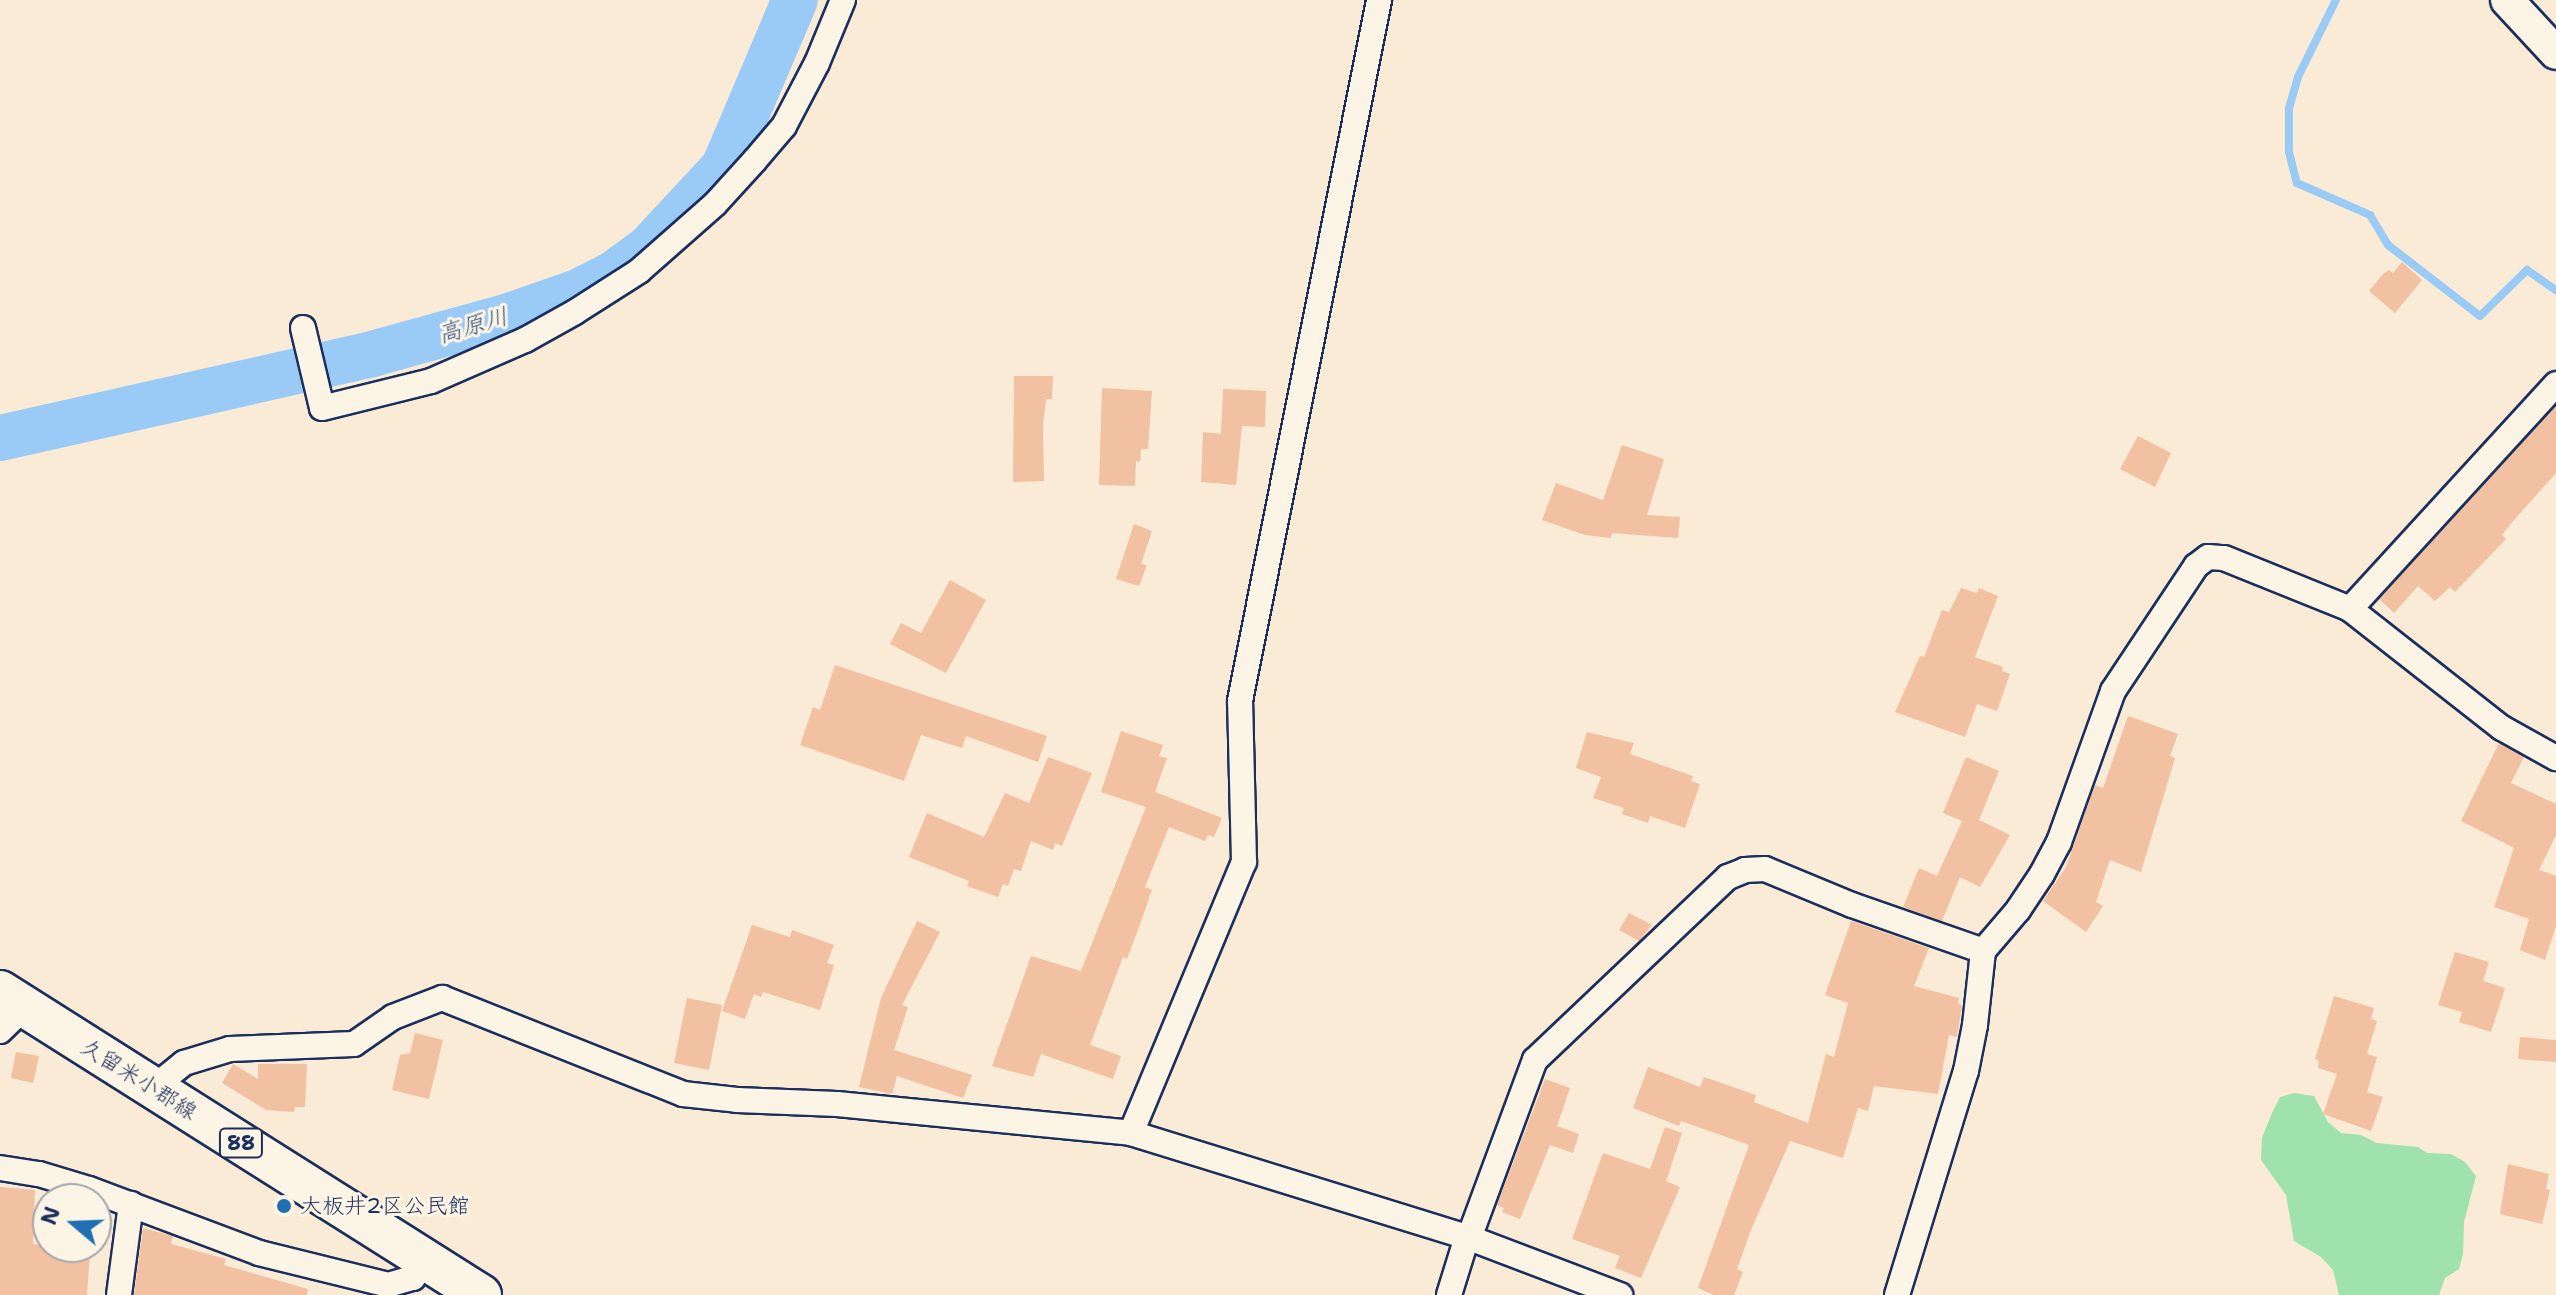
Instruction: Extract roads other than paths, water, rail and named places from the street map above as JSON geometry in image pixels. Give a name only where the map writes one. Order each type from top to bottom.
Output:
[{"type":"main road","name":"久留米小郡線","points":[[8,1010],[153,1088],[481,1295]]},
{"type":"street","points":[[305,333],[322,408],[431,381],[525,340],[639,271],[715,204],[784,126],[817,63],[843,0]]},
{"type":"street","points":[[1131,1133],[1244,862],[1240,701],[1379,0]]},
{"type":"street","points":[[2507,0],[2556,53]]},
{"type":"street","points":[[2350,609],[2556,384]]},
{"type":"street","points":[[1897,1295],[1966,1071],[1975,1025],[1983,951],[2018,910],[2042,874],[2059,842],[2113,691],[2196,566],[2208,557],[2224,558],[2350,609],[2502,728],[2556,758]]},
{"type":"street","points":[[1449,1295],[1535,1060],[1728,877],[1745,870],[1765,869],[1852,905],[1983,951]]},
{"type":"street","points":[[153,1088],[184,1063],[230,1049],[354,1044],[393,1017],[442,998],[683,1094],[737,1100],[837,1104],[1131,1133],[1468,1237],[1620,1295]]},
{"type":"street","points":[[0,1168],[39,1174],[131,1204],[259,1253],[388,1285],[413,1278],[422,1258]]},
{"type":"street","points":[[119,1295],[131,1204]]},
{"type":"waterway","name":"高原川","points":[[0,438],[372,354],[509,316],[578,292],[612,275],[649,248],[724,167],[795,0]]},
{"type":"waterway","points":[[2336,0],[2298,77],[2289,109],[2289,152],[2297,183],[2370,215],[2388,245],[2480,316],[2527,270],[2556,290]]},
{"type":"place","name":"大板井2区公民館","points":[[284,1206]]}]
